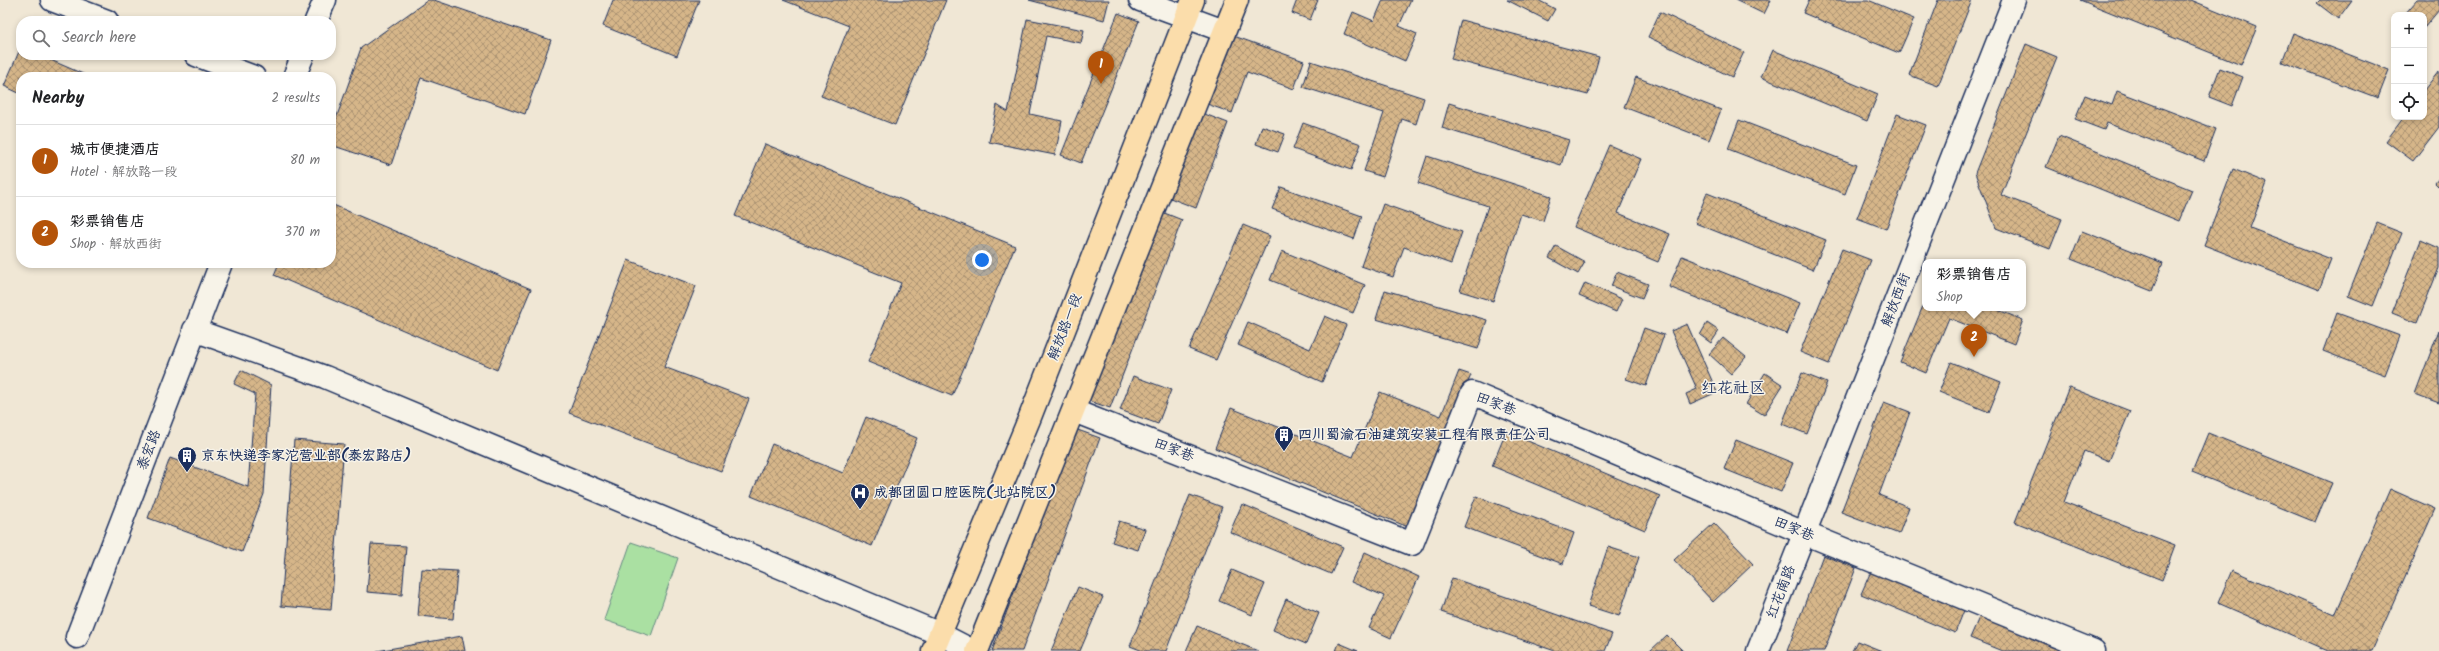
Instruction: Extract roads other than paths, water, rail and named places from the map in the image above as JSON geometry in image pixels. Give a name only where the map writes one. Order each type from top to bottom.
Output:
[{"type":"main road","points":[[977,651],[1237,0]]},
{"type":"main road","name":"解放路一段","points":[[936,642],[1030,417],[1190,9]]},
{"type":"street","points":[[52,0],[94,16]]},
{"type":"street","points":[[318,16],[325,0]]},
{"type":"street","points":[[1140,0],[1190,9],[1224,31]]},
{"type":"street","name":"解放西街","points":[[1804,533],[2014,0]]},
{"type":"street","points":[[209,60],[241,72]]},
{"type":"street","points":[[296,72],[301,60]]},
{"type":"street","name":"泰宏路","points":[[77,637],[219,268]]},
{"type":"street","points":[[194,330],[332,380],[936,642],[973,651]]},
{"type":"street","name":"田家巷","points":[[1074,411],[1412,544],[1472,393],[1804,533],[2089,650]]},
{"type":"street","name":"红花南路","points":[[1758,651],[1804,533]]},
{"type":"place","name":"城市便捷酒店","points":[[1101,84]]},
{"type":"place","name":"彩票销售店","points":[[1974,357]]},
{"type":"place","name":"四川蜀渝石油建筑安装工程有限责任公司","points":[[1284,452]]},
{"type":"place","name":"京东快递李家沱营业部(泰宏路店)","points":[[187,473]]},
{"type":"place","name":"成都团圆口腔医院(北站院区)","points":[[860,510]]},
{"type":"district","name":"红花社区","points":[[1733,388]]}]
